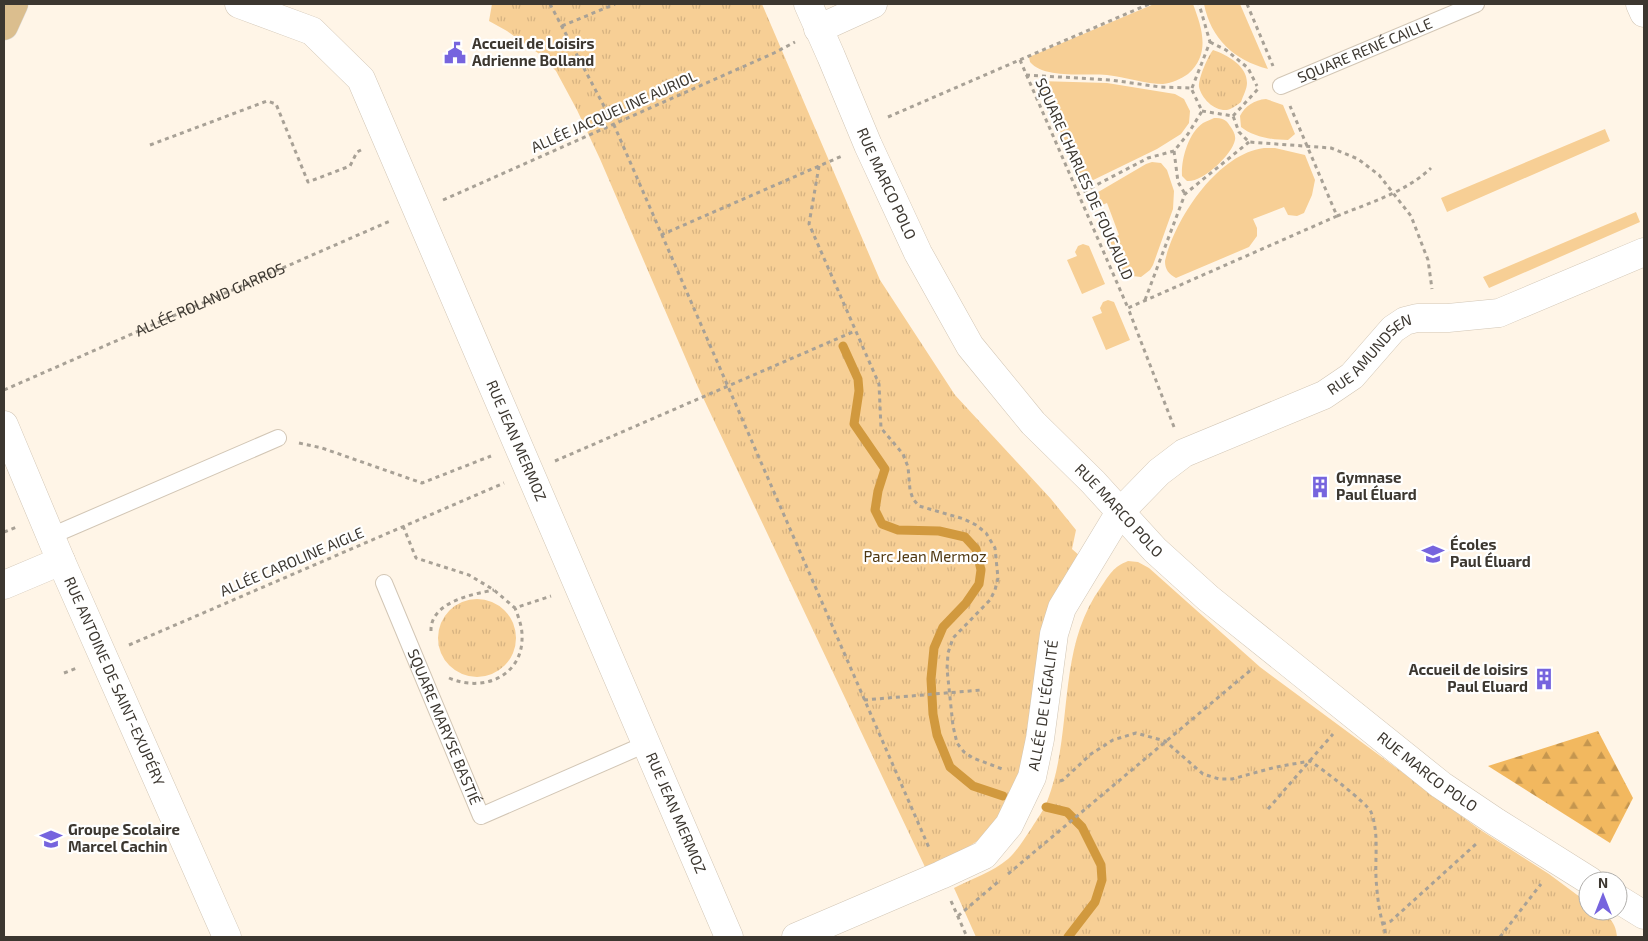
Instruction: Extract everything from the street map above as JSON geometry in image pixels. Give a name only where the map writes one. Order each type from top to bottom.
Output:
[{"type":"main road","points":[[4,26],[14,4]]},
{"type":"street","name":"RUE JEAN MERMOZ","points":[[239,4],[312,31],[361,78],[729,937]]},
{"type":"street","name":"RUE MARCO POLO","points":[[808,4],[832,56],[864,136],[918,253],[970,346],[1033,423],[1093,482],[1162,556],[1208,598],[1442,785],[1496,822],[1578,873]]},
{"type":"street","points":[[818,29],[873,4]]},
{"type":"street","points":[[1640,4],[1644,13]]},
{"type":"street","name":"RUE AMUNDSEN","points":[[1120,512],[1159,472],[1184,453],[1324,395],[1352,376],[1393,329],[1405,321],[1418,318],[1448,318],[1499,313],[1644,252]]},
{"type":"street","name":"RUE ANTOINE DE SAINT-EXUPÉRY","points":[[4,425],[61,561],[227,937]]},
{"type":"street","name":"ALLÉE DE L'ÉGALITÉ","points":[[796,937],[984,855],[1009,824],[1032,776],[1040,739],[1054,634],[1062,608],[1120,512]]},
{"type":"street","points":[[4,585],[61,561]]},
{"type":"street","points":[[1628,905],[1644,915]]},
{"type":"lane","name":"SQUARE RENÉ CAILLE","points":[[1281,86],[1476,4]]},
{"type":"lane","points":[[51,536],[278,438]]},
{"type":"lane","name":"SQUARE MARYSE BASTIÉ","points":[[384,583],[482,816],[646,744]]},
{"type":"path","points":[[550,4],[614,125],[968,937]]},
{"type":"path","points":[[562,26],[615,4]]},
{"type":"path","points":[[661,235],[1020,60],[1149,4]]},
{"type":"path","points":[[1199,4],[1210,42],[1192,88],[1202,112]]},
{"type":"path","points":[[1247,4],[1337,216]]},
{"type":"path","name":"ALLÉE JACQUELINE AURIOL","points":[[417,211],[774,53],[818,29]]},
{"type":"path","points":[[1210,42],[1226,50],[1248,68],[1259,89]]},
{"type":"path","name":"SQUARE CHARLES DE FOUCAULD","points":[[1020,60],[1128,308],[1184,453]]},
{"type":"path","points":[[1026,75],[1111,80],[1160,87],[1192,88]]},
{"type":"path","points":[[1233,116],[1259,89],[1281,86]]},
{"type":"path","points":[[150,145],[267,101],[276,104],[308,182],[350,166],[357,152],[361,150]]},
{"type":"path","points":[[1202,112],[1233,116]]},
{"type":"path","points":[[1079,194],[1148,158],[1174,151],[1202,112]]},
{"type":"path","points":[[1233,116],[1239,132],[1249,142],[1331,148],[1358,160],[1379,175],[1411,216],[1428,260],[1433,292]]},
{"type":"path","points":[[1145,300],[1185,194],[1249,142]]},
{"type":"path","points":[[1174,151],[1178,182],[1185,194]]},
{"type":"path","points":[[1128,308],[1393,193],[1423,176],[1431,168]]},
{"type":"path","name":"ALLÉE ROLAND GARROS","points":[[4,390],[375,227],[417,211]]},
{"type":"path","name":"ALLÉE CAROLINE AIGLE","points":[[64,673],[855,331]]},
{"type":"path","points":[[278,438],[322,448],[422,483],[518,446]]},
{"type":"path","points":[[403,526],[416,558],[469,575],[494,590],[515,608],[522,634],[517,660],[509,671],[498,679],[485,683],[459,682],[448,677]]},
{"type":"path","points":[[515,608],[578,586]]},
{"type":"path","points":[[432,636],[430,628],[438,611],[464,596],[494,590]]},
{"type":"path","points":[[1061,829],[1274,651]]},
{"type":"path","points":[[864,700],[980,690]]},
{"type":"path","points":[[1268,808],[1351,712]]},
{"type":"path","points":[[1382,924],[1391,920],[1479,841]]},
{"type":"path","points":[[1500,937],[1542,882]]},
{"type":"green space","name":"Parc Jean Mermoz","points":[[492,4],[762,4],[880,280],[955,395],[1051,499],[1076,530],[1072,549],[1080,556],[1034,681],[1022,764],[1006,806],[985,836],[965,849],[925,867],[698,387],[577,110],[556,71],[538,53],[489,21]]},
{"type":"green space","points":[[1154,4],[1193,4],[1201,31],[1202,49],[1200,58],[1188,74],[1173,82],[1156,84],[1107,75],[1055,73],[1045,71],[1030,62],[1029,57]]},
{"type":"green space","points":[[1204,4],[1240,4],[1268,69],[1235,54],[1218,38],[1207,16]]},
{"type":"green space","points":[[1213,50],[1240,66],[1246,77],[1246,90],[1241,102],[1227,110],[1218,109],[1209,103],[1199,87],[1204,68]]},
{"type":"green space","points":[[1039,81],[1107,83],[1175,94],[1184,99],[1190,111],[1189,123],[1181,134],[1157,149],[1083,185]]},
{"type":"green space","points":[[1266,99],[1283,105],[1295,134],[1288,140],[1263,137],[1241,127],[1240,116],[1244,109],[1254,102]]},
{"type":"green space","points":[[1214,118],[1224,119],[1227,122],[1235,136],[1233,146],[1216,167],[1200,178],[1187,181],[1182,176],[1186,147],[1198,127]]},
{"type":"green space","points":[[1605,129],[1610,141],[1447,212],[1441,198]]},
{"type":"green space","points":[[1264,148],[1275,148],[1305,155],[1315,180],[1312,195],[1304,213],[1297,216],[1288,215],[1284,207],[1253,219],[1257,228],[1257,236],[1249,247],[1176,278],[1171,275],[1165,261],[1170,244],[1188,208],[1215,175],[1230,162],[1247,153]]},
{"type":"green space","points":[[1152,162],[1161,163],[1167,170],[1174,191],[1173,209],[1150,270],[1141,277],[1124,275],[1119,270],[1107,241],[1119,235],[1107,203],[1093,209],[1088,198]]},
{"type":"green space","points":[[1636,212],[1640,222],[1489,288],[1483,277]]},
{"type":"green space","points":[[1083,244],[1089,246],[1105,284],[1082,294],[1067,260],[1077,256],[1075,252],[1078,246]]},
{"type":"green space","points":[[1108,300],[1114,302],[1130,340],[1106,350],[1092,317],[1102,313],[1100,308],[1103,302]]},
{"type":"green space","points":[[1128,561],[1138,562],[1149,568],[1260,667],[1479,829],[1549,874],[1578,896],[1578,921],[1612,921],[1617,937],[976,937],[954,888],[989,872],[1008,859],[1020,845],[1044,807],[1056,773],[1071,663],[1077,637],[1087,611],[1101,587],[1115,568]]},
{"type":"green space","points":[[477,599],[492,602],[509,616],[513,623],[516,638],[513,653],[499,670],[492,674],[477,677],[462,674],[445,660],[441,653],[438,638],[441,623],[455,606],[462,602]]},
{"type":"green space","points":[[1598,731],[1633,798],[1610,843],[1488,766]]},
{"type":"waterway","points":[[843,346],[858,379],[859,391],[854,424],[885,469],[878,491],[875,510],[882,524],[898,530],[939,531],[965,537],[976,549],[981,570],[979,584],[966,603],[943,627],[934,648],[931,679],[933,714],[937,735],[950,767],[973,786],[1003,796]]},
{"type":"waterway","points":[[1046,807],[1067,812],[1082,827],[1101,865],[1102,880],[1095,902],[1068,937]]},
{"type":"place","name":"Accueil de Loisirs Adrienne Bolland","points":[[455,53]]},
{"type":"place","name":"Gymnase Paul Éluard","points":[[1320,487]]},
{"type":"place","name":"Écoles Paul Éluard","points":[[1433,554]]},
{"type":"place","name":"Accueil de loisirs Paul Eluard","points":[[1544,679]]},
{"type":"place","name":"Groupe Scolaire Marcel Cachin","points":[[51,839]]}]
